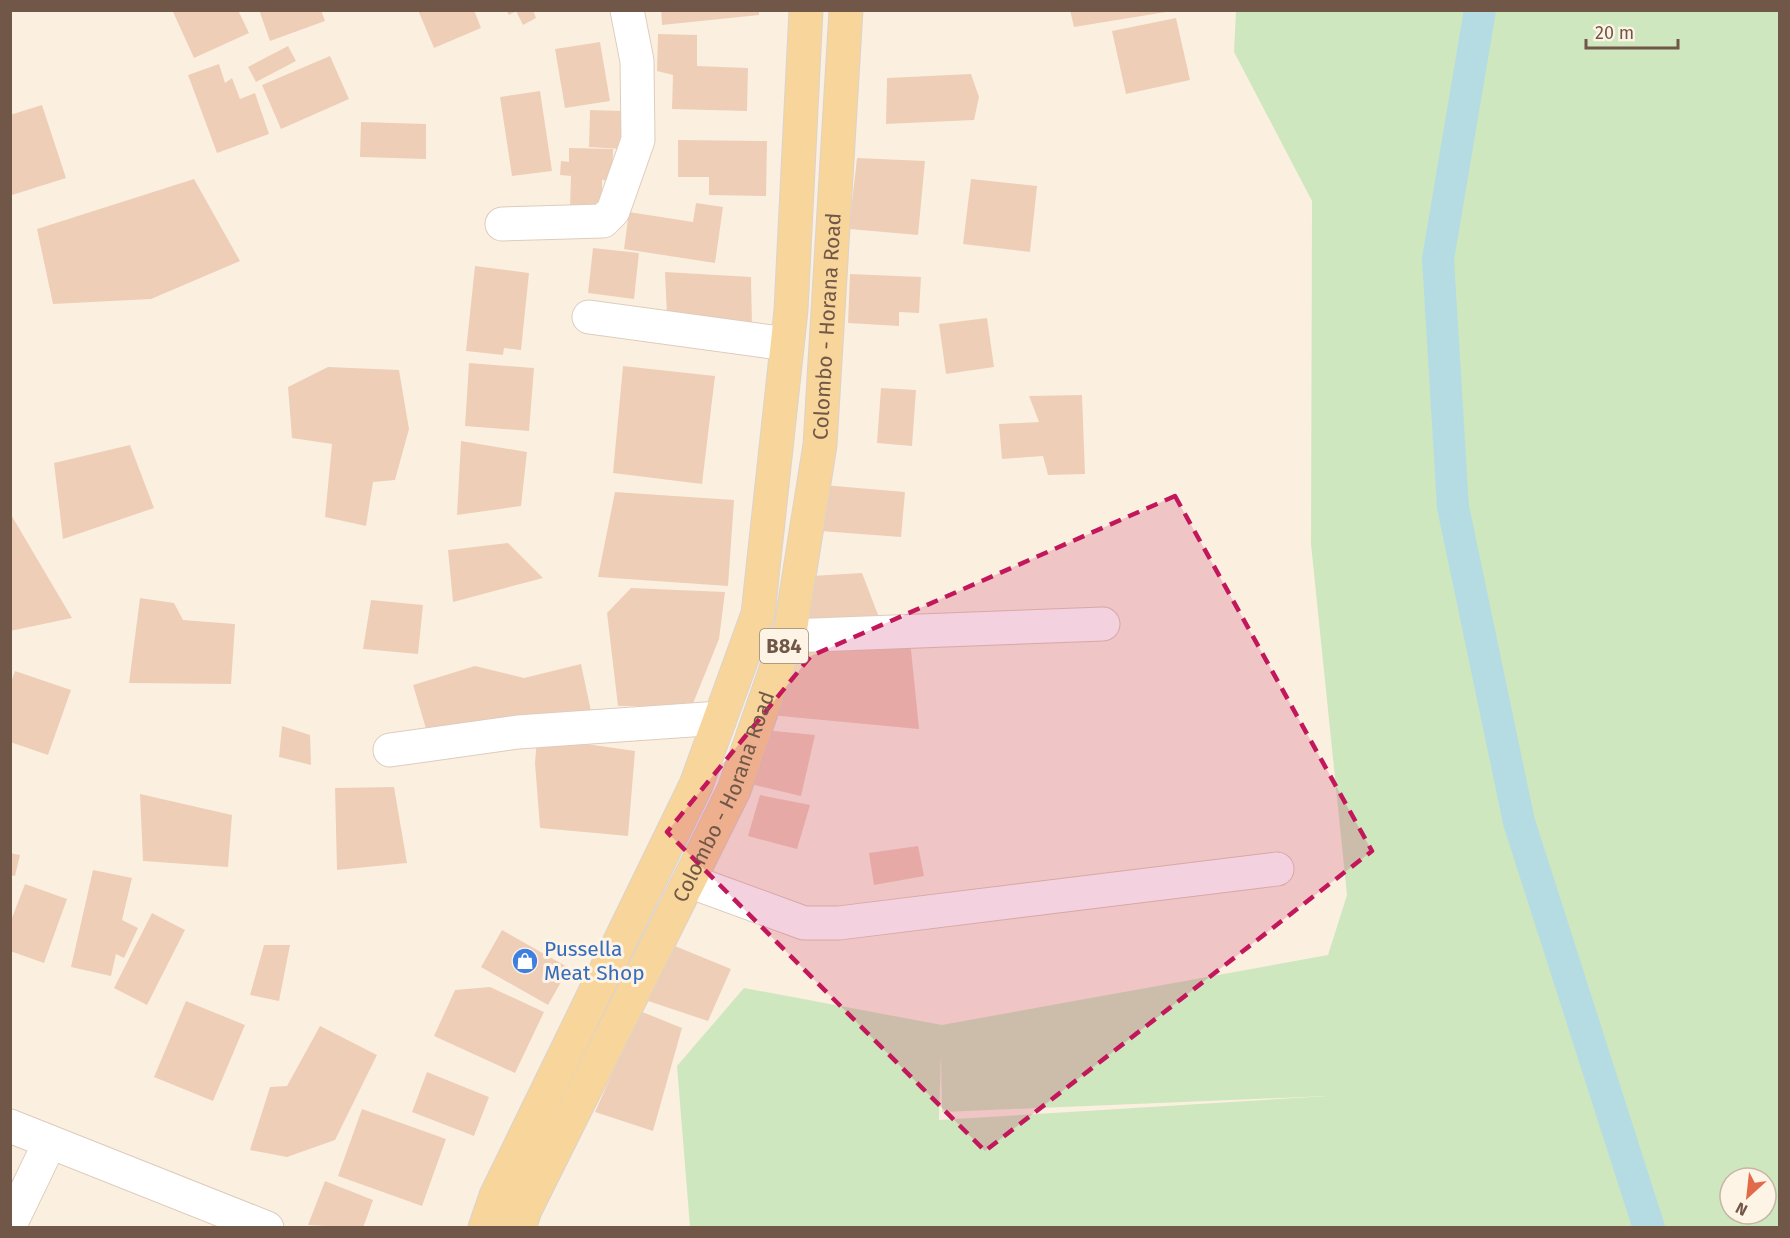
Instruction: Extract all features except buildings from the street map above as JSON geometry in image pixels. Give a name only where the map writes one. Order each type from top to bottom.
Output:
[{"type":"main road","name":"Colombo - Horana Road","points":[[485,1227],[496,1196],[696,785],[758,614],[787,344],[806,10]]},
{"type":"main road","name":"Colombo - Horana Road","points":[[519,1227],[525,1210],[734,790],[788,636],[820,445],[846,10]]},
{"type":"street","points":[[502,224],[603,221],[613,211],[638,140],[637,62],[627,10]]},
{"type":"street","points":[[589,317],[787,344]]},
{"type":"street","points":[[788,636],[1104,624]]},
{"type":"street","points":[[390,750],[518,732],[720,718]]},
{"type":"street","points":[[689,881],[804,923],[839,923],[1277,869]]},
{"type":"street","points":[[10,1126],[49,1144],[267,1227]]},
{"type":"street","points":[[10,1226],[49,1144]]},
{"type":"highlighted area","points":[[1175,496],[1372,851],[985,1151],[667,832],[811,656]]},
{"type":"green space","points":[[1236,11],[1779,11],[1779,1227],[690,1227],[677,1066],[744,988],[942,1025],[1328,955],[1347,895],[1311,544],[1312,201],[1234,52]],"holes":[[[941,1053],[942,1112],[1328,1096],[939,1120]]]},
{"type":"waterway","points":[[1480,10],[1438,259],[1453,507],[1519,822],[1649,1228]]},
{"type":"place","name":"Pussella Meat Shop","points":[[525,961]]}]
